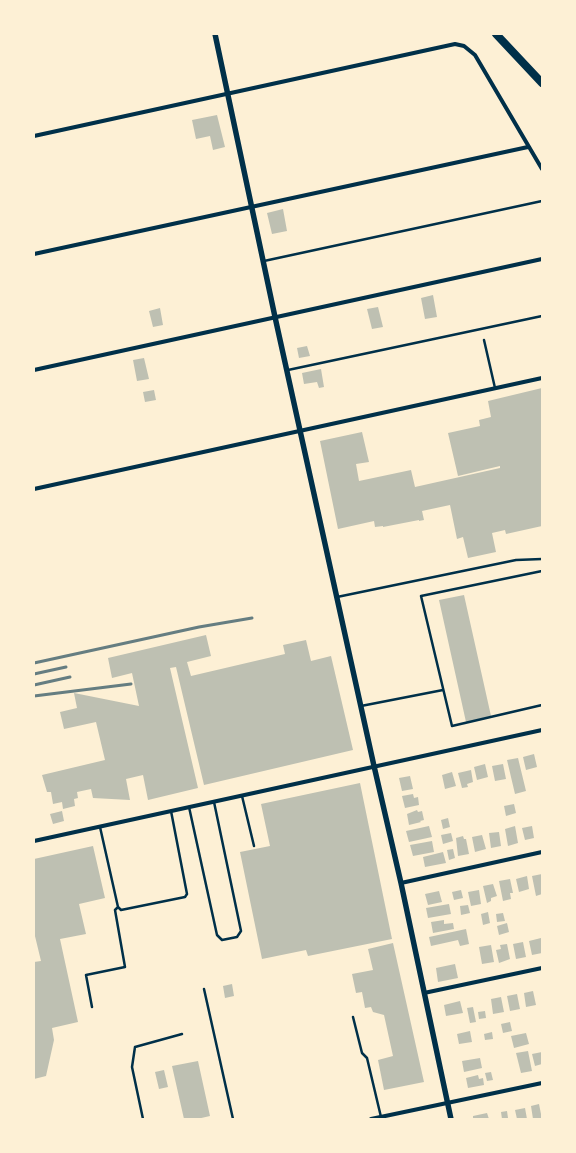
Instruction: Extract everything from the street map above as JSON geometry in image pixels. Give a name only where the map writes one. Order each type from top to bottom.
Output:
[{"type":"highway","points":[[496,34],[542,83]]},
{"type":"street","points":[[215,34],[275,317],[401,883],[451,1119]]},
{"type":"street","points":[[34,136],[448,45],[461,45],[475,56],[542,169]]},
{"type":"street","points":[[34,254],[528,147]]},
{"type":"street","points":[[34,370],[542,259]]},
{"type":"street","points":[[34,489],[542,378]]},
{"type":"street","points":[[34,841],[542,730]]},
{"type":"street","points":[[401,883],[542,852]]},
{"type":"street","points":[[424,993],[542,968]]},
{"type":"street","points":[[371,1119],[542,1082]]},
{"type":"lane","points":[[264,261],[542,201]]},
{"type":"lane","points":[[288,370],[542,316]]},
{"type":"lane","points":[[484,340],[495,388]]},
{"type":"lane","points":[[337,597],[516,560],[542,559]]},
{"type":"lane","points":[[542,570],[421,596],[452,726],[542,705]]},
{"type":"lane","points":[[361,706],[443,690]]},
{"type":"lane","points":[[242,795],[254,846]]},
{"type":"lane","points":[[189,807],[217,935],[222,940],[237,937],[241,931],[214,801]]},
{"type":"lane","points":[[118,907],[121,910],[185,897],[187,894],[171,811]]},
{"type":"lane","points":[[92,1007],[86,975],[125,967],[115,910],[118,907],[100,826]]},
{"type":"lane","points":[[204,989],[233,1119]]},
{"type":"lane","points":[[353,1017],[362,1053],[367,1058],[381,1117]]},
{"type":"lane","points":[[143,1119],[132,1067],[135,1047],[182,1034]]},
{"type":"building","points":[[217,115],[225,147],[213,150],[210,136],[196,139],[192,120]]},
{"type":"building","points":[[283,209],[287,231],[272,234],[267,213]]},
{"type":"building","points":[[433,295],[437,317],[425,319],[421,298]]},
{"type":"building","points":[[378,307],[383,327],[372,329],[367,309]]},
{"type":"building","points":[[160,308],[163,325],[153,327],[149,311]]},
{"type":"building","points":[[307,346],[310,356],[299,358],[297,348]]},
{"type":"building","points":[[144,358],[149,379],[137,381],[133,360]]},
{"type":"building","points":[[321,369],[324,387],[319,388],[317,382],[304,384],[302,373]]},
{"type":"building","points":[[542,388],[542,526],[506,534],[505,530],[492,533],[496,552],[468,558],[463,537],[457,539],[450,505],[422,511],[424,520],[383,527],[375,527],[374,521],[338,529],[320,441],[362,432],[369,462],[356,464],[359,481],[411,470],[415,487],[500,468],[500,466],[458,476],[448,433],[480,426],[479,420],[491,417],[488,401]]},
{"type":"building","points":[[154,390],[156,400],[145,402],[143,392]]},
{"type":"building","points":[[464,595],[491,716],[466,722],[439,600]]},
{"type":"building","points":[[206,635],[211,656],[187,662],[191,676],[285,654],[283,645],[306,640],[311,661],[331,656],[353,750],[204,785],[176,667],[170,668],[198,788],[148,800],[143,775],[126,779],[130,800],[93,798],[91,789],[77,792],[78,798],[74,799],[75,806],[63,809],[62,802],[53,804],[51,792],[47,792],[42,775],[105,760],[96,722],[64,729],[60,712],[77,708],[74,693],[139,706],[132,673],[112,678],[108,658]]},
{"type":"building","points":[[534,754],[537,767],[526,770],[523,757]]},
{"type":"building","points":[[518,758],[526,791],[515,794],[507,760]]},
{"type":"building","points":[[485,764],[488,777],[477,780],[474,767]]},
{"type":"building","points":[[503,764],[506,779],[495,781],[492,766]]},
{"type":"building","points":[[471,770],[473,782],[467,784],[468,787],[462,788],[458,773]]},
{"type":"building","points":[[452,772],[456,786],[445,789],[442,775]]},
{"type":"building","points":[[410,776],[413,789],[402,791],[399,778]]},
{"type":"building","points":[[360,783],[392,939],[308,956],[306,950],[262,959],[240,852],[270,846],[261,804]]},
{"type":"building","points":[[413,794],[414,798],[418,797],[419,805],[405,808],[402,796]]},
{"type":"building","points":[[514,804],[516,813],[506,816],[504,806]]},
{"type":"building","points":[[417,810],[418,812],[422,811],[424,820],[409,825],[407,814]]},
{"type":"building","points":[[62,811],[64,821],[53,824],[50,814]]},
{"type":"building","points":[[448,818],[450,827],[443,829],[441,820]]},
{"type":"building","points":[[429,826],[432,837],[409,842],[406,831]]},
{"type":"building","points":[[515,826],[518,843],[508,846],[505,829]]},
{"type":"building","points":[[532,826],[534,838],[525,840],[522,828]]},
{"type":"building","points":[[499,832],[501,846],[491,848],[489,833]]},
{"type":"building","points":[[451,833],[453,841],[443,844],[441,835]]},
{"type":"building","points":[[482,835],[486,849],[475,852],[472,837]]},
{"type":"building","points":[[463,836],[464,839],[466,839],[469,854],[458,856],[456,838]]},
{"type":"building","points":[[432,841],[434,852],[413,856],[410,845]]},
{"type":"building","points":[[93,846],[105,898],[79,904],[86,934],[60,939],[78,1022],[52,1028],[54,1040],[46,1076],[34,1079],[34,962],[41,961],[34,932],[34,859]]},
{"type":"building","points":[[453,849],[455,858],[449,860],[447,850]]},
{"type":"building","points":[[443,852],[446,863],[425,867],[423,857]]},
{"type":"building","points":[[542,874],[542,894],[536,896],[532,876]]},
{"type":"building","points":[[527,876],[529,889],[519,892],[516,879]]},
{"type":"building","points":[[510,879],[513,893],[510,893],[511,899],[503,901],[499,881]]},
{"type":"building","points":[[493,884],[497,896],[491,898],[491,901],[487,903],[483,886]]},
{"type":"building","points":[[461,890],[463,898],[454,900],[452,892]]},
{"type":"building","points":[[479,890],[481,904],[471,906],[468,892]]},
{"type":"building","points":[[439,891],[442,902],[428,905],[425,894]]},
{"type":"building","points":[[449,904],[451,914],[428,918],[426,908]]},
{"type":"building","points":[[468,905],[470,913],[461,915],[460,906]]},
{"type":"building","points":[[488,912],[490,923],[483,925],[481,914]]},
{"type":"building","points":[[503,913],[505,921],[497,922],[496,914]]},
{"type":"building","points":[[444,920],[444,924],[453,923],[454,929],[433,933],[431,922]]},
{"type":"building","points":[[507,923],[509,932],[499,935],[497,926]]},
{"type":"building","points":[[466,929],[469,944],[460,946],[458,940],[431,946],[429,937]]},
{"type":"building","points":[[541,938],[542,953],[532,955],[529,941]]},
{"type":"building","points":[[523,942],[526,957],[516,959],[513,944]]},
{"type":"building","points":[[393,943],[424,1082],[384,1090],[378,1060],[393,1056],[384,1015],[373,1012],[371,1007],[365,1008],[362,992],[356,993],[352,974],[373,970],[368,949]]},
{"type":"building","points":[[507,944],[510,959],[499,963],[496,950],[501,949],[500,945]]},
{"type":"building","points":[[491,945],[494,962],[482,964],[479,947]]},
{"type":"building","points":[[455,964],[458,978],[438,982],[436,968]]},
{"type":"building","points":[[232,984],[234,996],[225,998],[223,986]]},
{"type":"building","points":[[533,991],[536,1005],[526,1007],[524,993]]},
{"type":"building","points":[[517,994],[520,1009],[510,1011],[507,996]]},
{"type":"building","points":[[501,997],[504,1012],[493,1014],[491,999]]},
{"type":"building","points":[[460,1001],[463,1013],[446,1016],[444,1005]]},
{"type":"building","points":[[473,1007],[476,1022],[470,1023],[467,1008]]},
{"type":"building","points":[[485,1011],[486,1018],[479,1019],[478,1012]]},
{"type":"building","points":[[510,1022],[512,1031],[503,1033],[501,1024]]},
{"type":"building","points":[[470,1031],[472,1042],[459,1044],[457,1034]]},
{"type":"building","points":[[492,1032],[493,1039],[485,1040],[484,1034]]},
{"type":"building","points":[[526,1033],[529,1044],[514,1048],[511,1036]]},
{"type":"building","points":[[528,1051],[532,1071],[521,1073],[516,1053]]},
{"type":"building","points":[[542,1052],[542,1064],[535,1066],[532,1054]]},
{"type":"building","points":[[480,1058],[482,1068],[464,1072],[462,1061]]},
{"type":"building","points":[[198,1061],[210,1116],[197,1119],[184,1119],[172,1066]]},
{"type":"building","points":[[164,1070],[168,1087],[159,1089],[155,1072]]},
{"type":"building","points":[[491,1072],[493,1080],[487,1081],[485,1073]]},
{"type":"building","points":[[478,1075],[479,1079],[483,1078],[484,1085],[468,1088],[466,1078]]},
{"type":"building","points":[[539,1104],[542,1119],[533,1119],[531,1106]]},
{"type":"building","points":[[525,1108],[527,1119],[517,1119],[515,1110]]},
{"type":"building","points":[[507,1111],[508,1118],[502,1119],[501,1112]]},
{"type":"building","points":[[487,1113],[489,1119],[473,1119],[473,1116]]},
{"type":"railway","points":[[34,663],[199,627],[252,618]]},
{"type":"railway","points":[[34,674],[66,667]]},
{"type":"railway","points":[[34,685],[70,677]]},
{"type":"railway","points":[[34,696],[131,684]]}]
